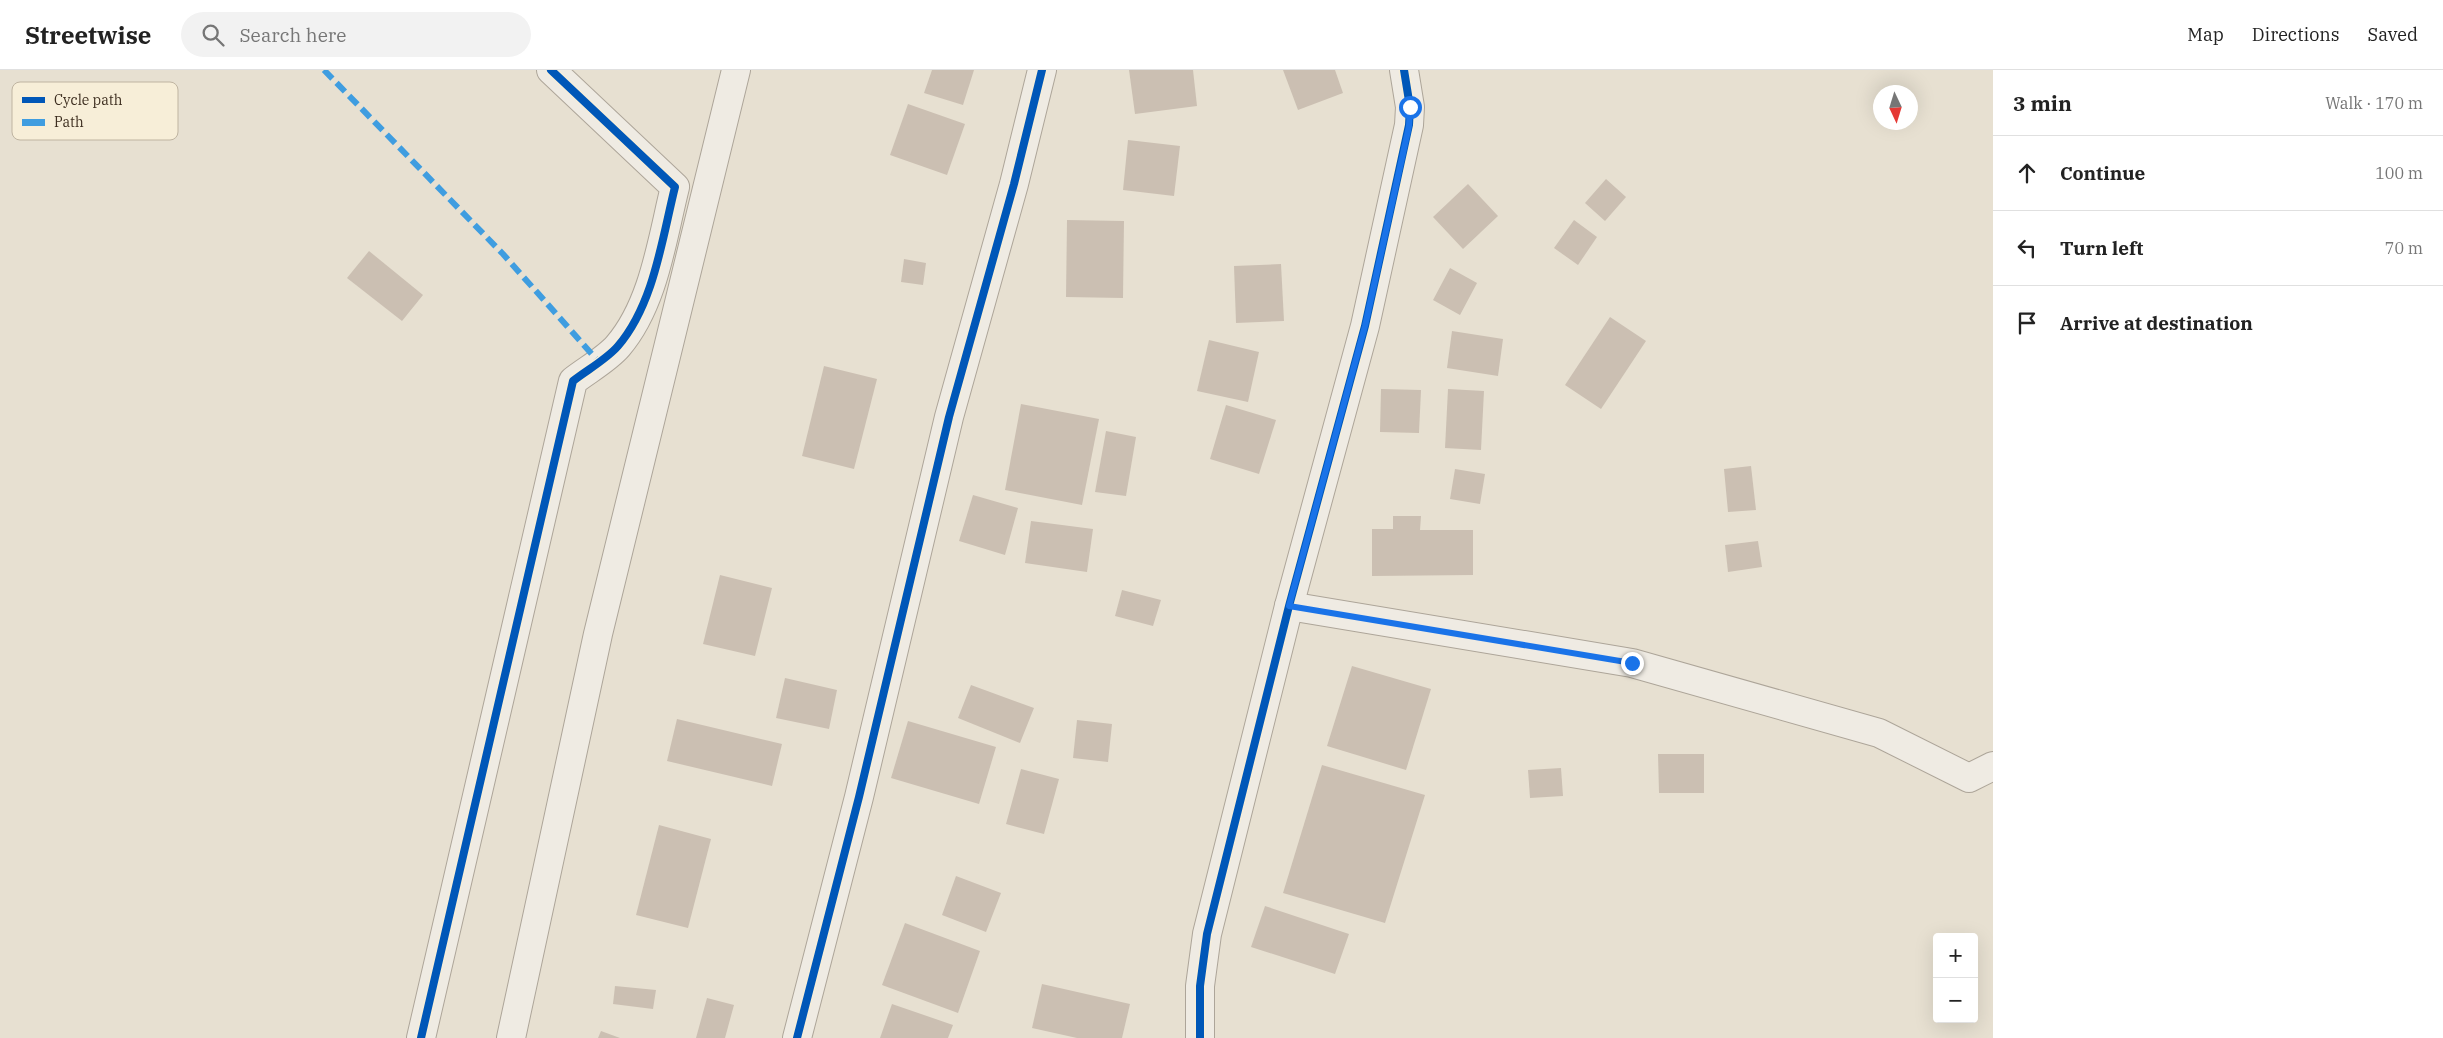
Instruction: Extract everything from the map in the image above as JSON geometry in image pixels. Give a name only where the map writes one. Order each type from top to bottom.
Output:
[{"type":"street","points":[[420,1038],[573,381],[617,347],[633,326],[646,300],[675,187],[551,70]]},
{"type":"street","points":[[511,1038],[598,634],[736,70]]},
{"type":"street","points":[[797,1038],[858,797],[949,417],[1014,184],[1042,70]]},
{"type":"street","points":[[1200,1038],[1200,986],[1207,934],[1289,606],[1365,326],[1409,126],[1410,107],[1404,70]]},
{"type":"street","points":[[646,300],[678,310]]},
{"type":"street","points":[[1289,606],[1632,663],[1878,734],[1969,778],[1993,766]]},
{"type":"building","points":[[932,70],[974,70],[963,105],[924,93]]},
{"type":"building","points":[[1129,70],[1193,70],[1197,106],[1135,114]]},
{"type":"building","points":[[1283,70],[1335,70],[1343,93],[1298,110]]},
{"type":"building","points":[[908,104],[965,124],[947,175],[890,155]]},
{"type":"building","points":[[1128,140],[1180,146],[1174,196],[1123,190]]},
{"type":"building","points":[[1606,179],[1626,197],[1605,221],[1585,203]]},
{"type":"building","points":[[1468,184],[1498,216],[1463,249],[1433,217]]},
{"type":"building","points":[[1067,220],[1124,221],[1123,298],[1066,297]]},
{"type":"building","points":[[1574,220],[1597,237],[1578,265],[1554,248]]},
{"type":"building","points":[[369,251],[423,295],[402,321],[347,278]]},
{"type":"building","points":[[904,259],[926,263],[923,285],[901,282]]},
{"type":"building","points":[[1281,264],[1284,321],[1236,323],[1234,266]]},
{"type":"building","points":[[1450,268],[1477,283],[1460,315],[1433,300]]},
{"type":"building","points":[[1610,317],[1646,341],[1601,409],[1565,385]]},
{"type":"building","points":[[1452,331],[1503,339],[1498,376],[1447,368]]},
{"type":"building","points":[[1209,340],[1259,352],[1248,402],[1197,391]]},
{"type":"building","points":[[824,366],[877,379],[854,469],[802,456]]},
{"type":"building","points":[[1381,389],[1421,390],[1419,433],[1380,432]]},
{"type":"building","points":[[1448,389],[1484,391],[1481,450],[1445,448]]},
{"type":"building","points":[[1021,404],[1099,419],[1082,505],[1005,490]]},
{"type":"building","points":[[1226,405],[1276,420],[1259,474],[1210,459]]},
{"type":"building","points":[[1106,431],[1136,437],[1126,496],[1095,492]]},
{"type":"building","points":[[1751,466],[1756,510],[1728,512],[1724,469]]},
{"type":"building","points":[[1455,469],[1485,474],[1480,504],[1450,499]]},
{"type":"building","points":[[973,495],[1018,508],[1005,555],[959,541]]},
{"type":"building","points":[[1393,516],[1421,516],[1420,530],[1473,530],[1473,575],[1372,576],[1372,529],[1393,529]]},
{"type":"building","points":[[1031,521],[1093,529],[1087,572],[1025,563]]},
{"type":"building","points":[[1758,541],[1762,567],[1728,572],[1725,545]]},
{"type":"building","points":[[720,575],[772,588],[755,656],[703,644]]},
{"type":"building","points":[[1122,590],[1161,600],[1153,626],[1115,616]]},
{"type":"building","points":[[1352,666],[1431,689],[1406,770],[1327,746]]},
{"type":"building","points":[[785,678],[837,690],[829,729],[776,718]]},
{"type":"building","points":[[971,685],[1034,708],[1020,743],[958,718]]},
{"type":"building","points":[[677,719],[782,744],[772,786],[667,761]]},
{"type":"building","points":[[1077,720],[1112,724],[1108,762],[1073,758]]},
{"type":"building","points":[[908,721],[996,747],[979,804],[891,778]]},
{"type":"building","points":[[1658,754],[1704,754],[1704,793],[1659,793]]},
{"type":"building","points":[[1322,765],[1425,795],[1385,923],[1283,893]]},
{"type":"building","points":[[1561,768],[1563,796],[1530,798],[1528,770]]},
{"type":"building","points":[[1021,769],[1059,779],[1044,834],[1006,824]]},
{"type":"building","points":[[659,825],[711,839],[688,928],[636,915]]},
{"type":"building","points":[[956,876],[1001,893],[986,932],[942,915]]},
{"type":"building","points":[[1265,906],[1349,934],[1335,974],[1251,947]]},
{"type":"building","points":[[905,923],[980,951],[958,1013],[882,985]]},
{"type":"building","points":[[1042,984],[1130,1004],[1122,1038],[1077,1038],[1032,1028]]},
{"type":"building","points":[[615,986],[656,990],[653,1009],[613,1004]]},
{"type":"building","points":[[707,998],[734,1005],[725,1038],[696,1038]]},
{"type":"building","points":[[892,1004],[953,1025],[948,1038],[880,1038]]},
{"type":"building","points":[[601,1031],[620,1038],[598,1038]]},
{"type":"marked path","points":[[324,70],[503,254],[598,361],[603,357]]},
{"type":"cycle path","points":[[421,1038],[573,381],[603,360],[618,346],[640,311],[661,249],[675,187],[551,70]]},
{"type":"cycle path","points":[[797,1038],[859,797],[949,417],[1014,184],[1042,70]]},
{"type":"cycle path","points":[[1200,1038],[1200,986],[1207,934],[1289,606],[1365,326],[1409,125],[1410,107],[1404,70]]},
{"type":"route","points":[[1410,107],[1409,126],[1365,326],[1289,606],[1632,663]]}]
